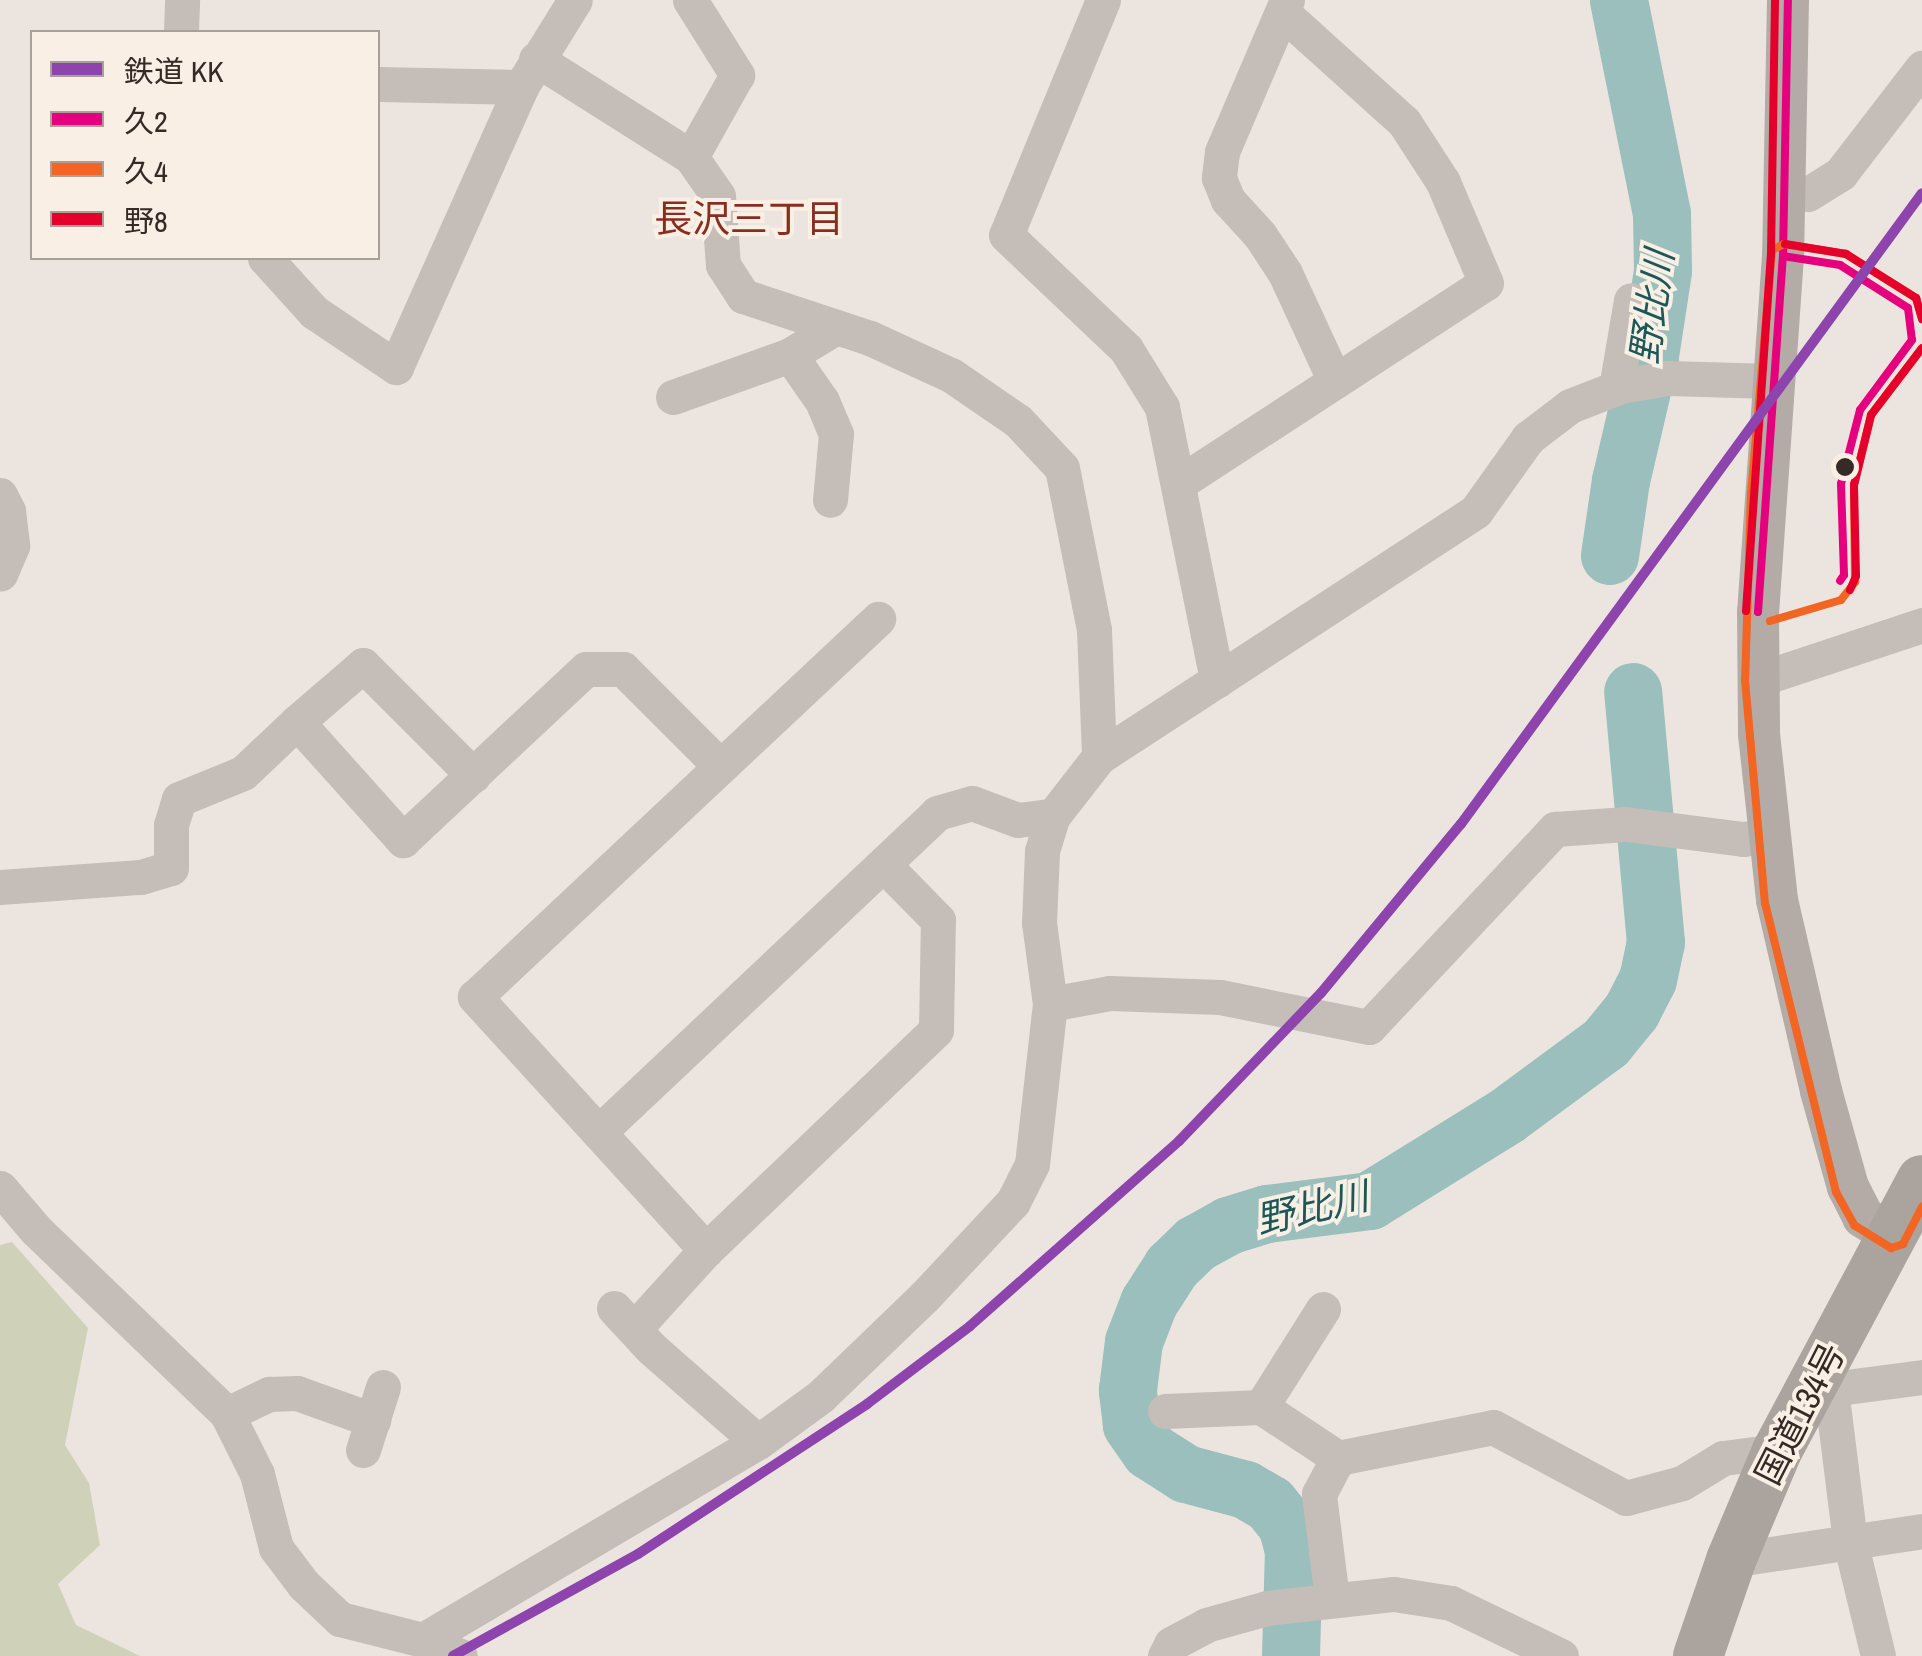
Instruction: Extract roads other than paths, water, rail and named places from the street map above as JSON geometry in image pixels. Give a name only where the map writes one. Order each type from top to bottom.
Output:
[{"type":"highway","name":"国道134号","points":[[1698,1656],[1730,1560],[1777,1451],[1825,1380],[1922,1180]]},
{"type":"main road","points":[[1788,0],[1786,190],[1757,680],[1769,835],[1793,984],[1848,1187],[1863,1217],[1893,1236]]},
{"type":"street","points":[[182,0],[182,30]]},
{"type":"street","points":[[267,260],[314,312],[396,367],[528,73],[575,0]]},
{"type":"street","points":[[690,0],[737,74],[691,157]]},
{"type":"street","points":[[1103,0],[1006,235],[1126,350],[1162,407],[1217,681]]},
{"type":"street","points":[[1179,483],[1486,283],[1443,182],[1404,122],[1284,6],[1222,152],[1219,178],[1228,200],[1260,235],[1285,274],[1335,381]]},
{"type":"street","points":[[1786,190],[1808,194],[1841,172],[1922,68]]},
{"type":"street","points":[[380,84],[528,73],[691,157],[718,196],[723,265],[743,296],[836,327],[951,375],[1018,421],[1062,468],[1094,630],[1100,757]]},
{"type":"street","points":[[1618,387],[1631,300]]},
{"type":"street","points":[[673,397],[790,355],[836,327]]},
{"type":"street","points":[[790,355],[822,401],[836,434],[830,500]]},
{"type":"street","points":[[422,1640],[758,1442],[821,1396],[1012,1202],[1032,1164],[1050,1004],[1039,924],[1042,851],[1053,816],[1100,757],[1476,511],[1528,438],[1570,406],[1618,387],[1666,378],[1772,381]]},
{"type":"street","points":[[0,495],[8,511],[12,546],[0,574]]},
{"type":"street","points":[[706,1250],[475,997],[878,620]]},
{"type":"street","points":[[1757,680],[1922,625]]},
{"type":"street","points":[[0,887],[141,877],[172,868],[170,826],[179,799],[243,773],[363,665],[472,775]]},
{"type":"street","points":[[297,722],[403,840],[586,669],[623,669],[720,766]]},
{"type":"street","points":[[599,1132],[937,813],[972,804],[1018,820],[1053,816]]},
{"type":"street","points":[[1050,1004],[1110,994],[1220,996],[1370,1027],[1555,829],[1626,824],[1743,839],[1769,835]]},
{"type":"street","points":[[758,1442],[624,1318],[706,1250],[936,1030],[938,920],[883,864]]},
{"type":"street","points":[[0,1188],[36,1230],[227,1414],[257,1474],[276,1548],[304,1585],[340,1619],[422,1640],[460,1656]]},
{"type":"street","points":[[1260,1407],[1322,1309]]},
{"type":"street","points":[[1878,1656],[1850,1541],[1825,1380],[1922,1377]]},
{"type":"street","points":[[227,1414],[270,1394],[298,1393],[373,1419]]},
{"type":"street","points":[[1165,1411],[1260,1407],[1338,1458],[1493,1427],[1626,1498],[1682,1483],[1723,1458],[1777,1451]]},
{"type":"street","points":[[1323,1601],[1318,1494],[1338,1458]]},
{"type":"street","points":[[1730,1560],[1922,1532]]},
{"type":"street","points":[[1165,1656],[1171,1644],[1206,1625],[1267,1608],[1394,1594],[1451,1603],[1561,1656]]},
{"type":"waterway","name":"野比川","points":[[1610,556],[1663,271],[1662,214],[1619,0]]},
{"type":"waterway","name":"野比川","points":[[1291,1656],[1294,1551],[1287,1525],[1270,1504],[1246,1490],[1186,1474],[1150,1451],[1132,1425],[1128,1390],[1134,1342],[1149,1303],[1172,1267],[1196,1244],[1228,1226],[1267,1214],[1370,1201],[1507,1116],[1606,1043],[1632,1011],[1648,980],[1656,943],[1633,692]]},
{"type":"rail line","name":"KK","points":[[453,1656],[638,1554],[867,1404],[970,1326],[1179,1141],[1321,993],[1461,824],[1922,193]]},
{"type":"district","name":"長沢三丁目","points":[[749,219]]}]
